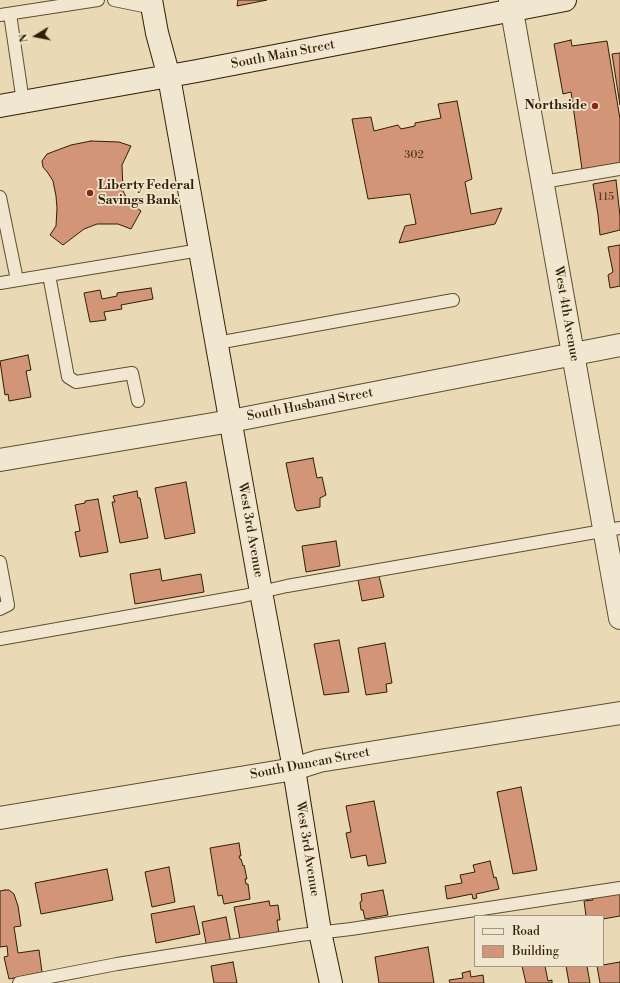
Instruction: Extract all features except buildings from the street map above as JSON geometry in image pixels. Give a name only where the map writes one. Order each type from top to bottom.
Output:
[{"type":"street","name":"South Main Street","points":[[0,106],[169,77],[511,5],[565,0]]},
{"type":"street","name":"West 3rd Avenue","points":[[152,4],[157,34],[169,77],[294,769],[320,932],[331,983]]},
{"type":"street","name":"West 4th Avenue","points":[[511,5],[573,354],[612,530],[620,618]]},
{"type":"street","name":"South Husband Street","points":[[0,460],[231,421],[620,346]]},
{"type":"street","name":"South Duncan Street","points":[[0,818],[294,769],[319,761],[620,713]]},
{"type":"lane","points":[[23,102],[5,14],[98,0]]},
{"type":"lane","points":[[114,0],[152,4]]},
{"type":"lane","points":[[543,182],[620,169]]},
{"type":"lane","points":[[0,197],[17,280]]},
{"type":"lane","points":[[0,283],[200,250]]},
{"type":"lane","points":[[49,275],[68,377],[76,382],[132,373],[138,401]]},
{"type":"lane","points":[[217,344],[453,300]]},
{"type":"lane","points":[[0,639],[612,530]]},
{"type":"lane","points":[[0,562],[8,606],[0,609]]},
{"type":"lane","points":[[19,983],[117,964],[320,932],[620,888]]},
{"type":"place","name":"Northside","points":[[595,106]]},
{"type":"place","name":"Liberty Federal Savings Bank","points":[[90,193]]}]
